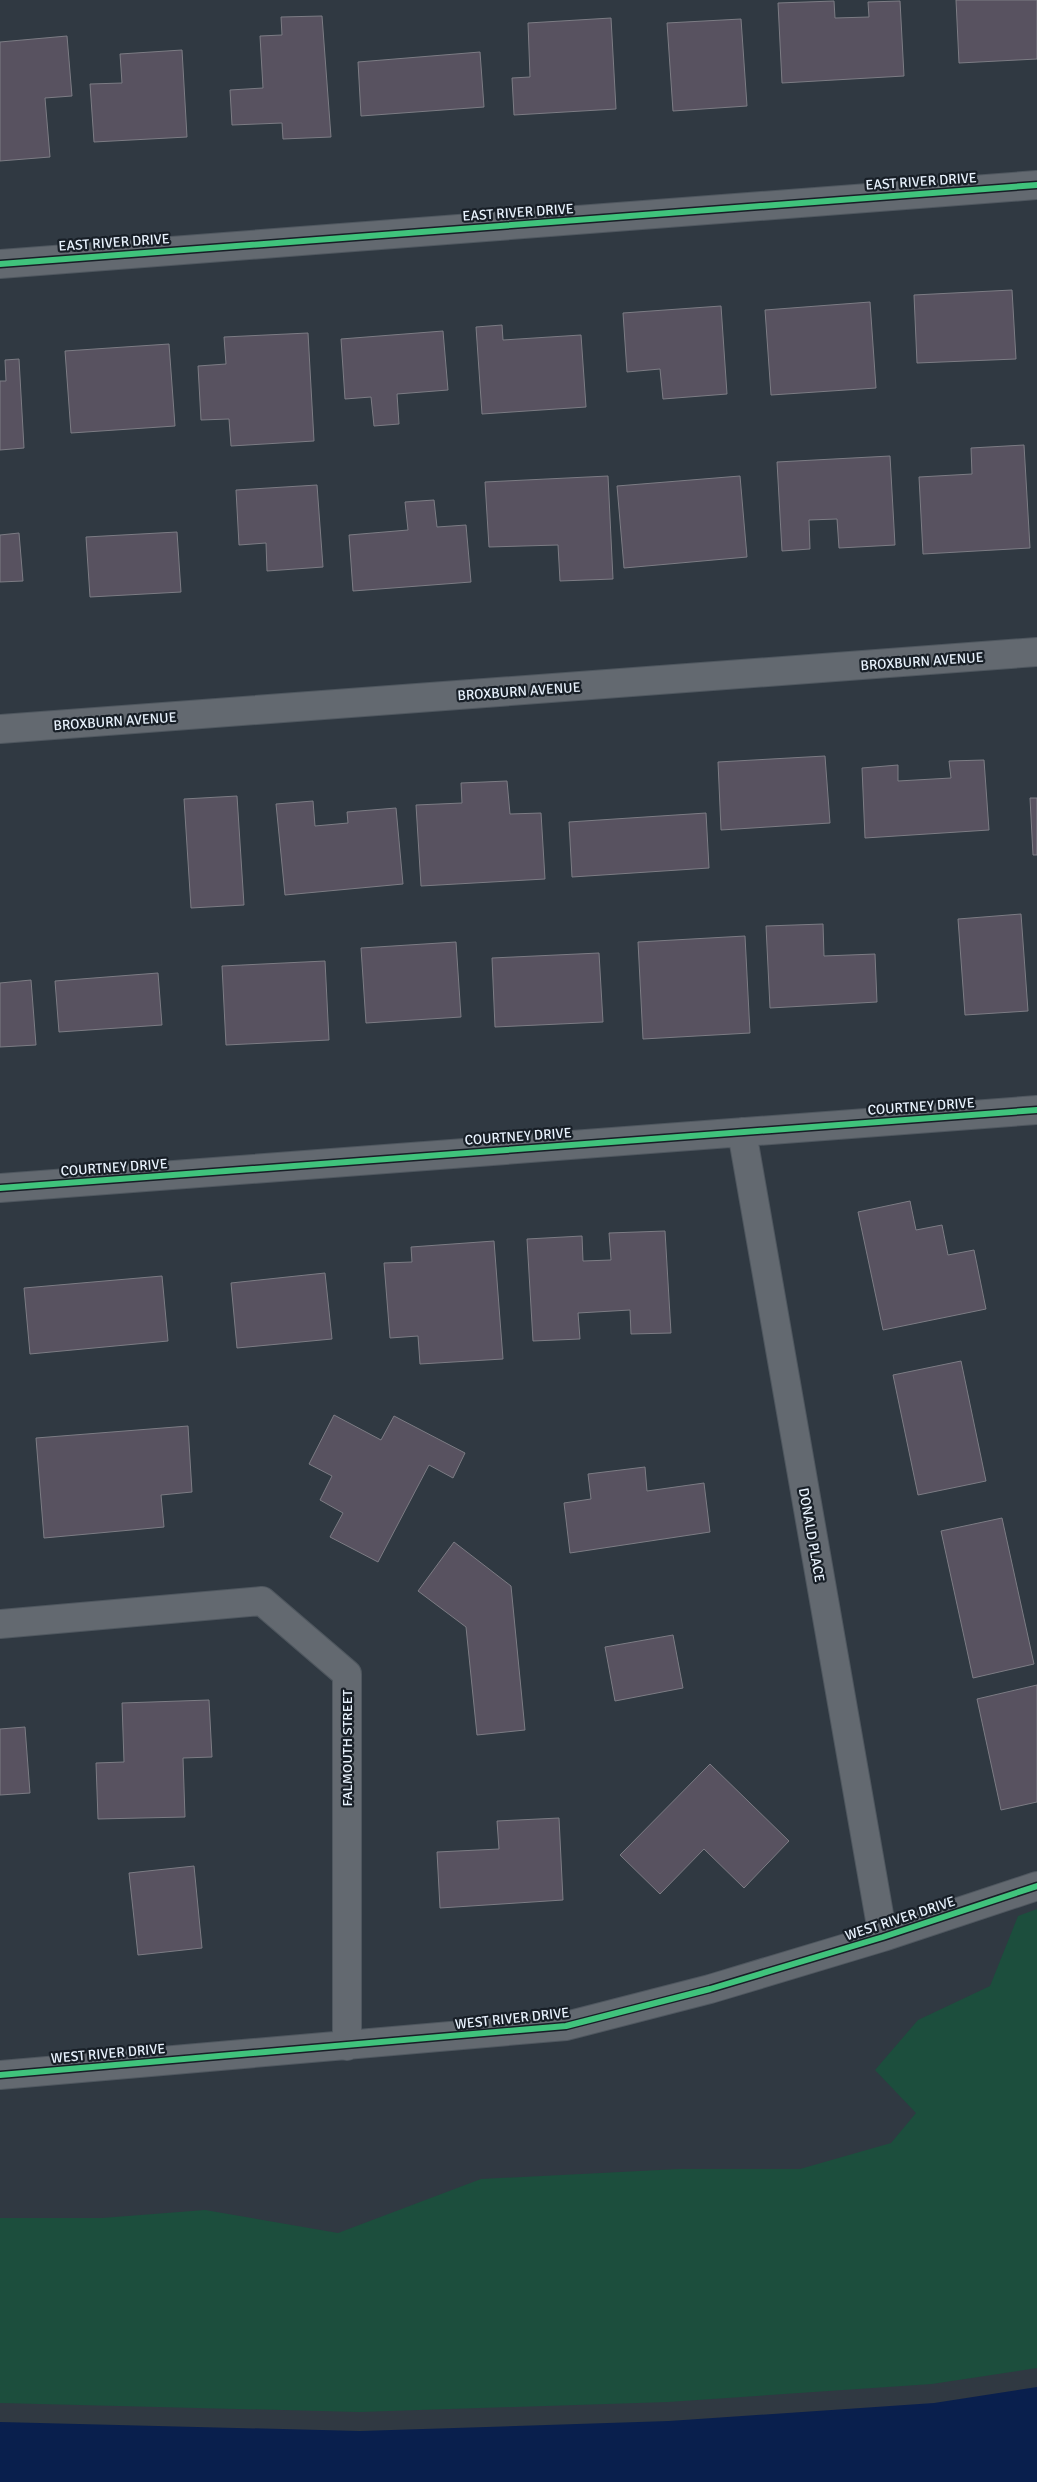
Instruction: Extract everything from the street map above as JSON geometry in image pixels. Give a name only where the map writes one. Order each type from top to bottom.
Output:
[{"type":"street","name":"EAST RIVER DRIVE","points":[[0,264],[1037,185]]},
{"type":"street","name":"BROXBURN AVENUE","points":[[0,729],[1037,652]]},
{"type":"street","name":"COURTNEY DRIVE","points":[[0,1188],[1037,1110]]},
{"type":"street","name":"DONALD PLACE","points":[[742,1132],[883,1937]]},
{"type":"street","name":"FALMOUTH STREET","points":[[0,1624],[262,1601],[347,1674],[347,2046]]},
{"type":"street","name":"WEST RIVER DRIVE","points":[[0,2075],[566,2026],[710,1989],[883,1937],[1037,1886]]},
{"type":"green space","points":[[1037,1909],[1037,2368],[932,2384],[668,2402],[359,2412],[0,2403],[0,2218],[102,2218],[205,2210],[338,2233],[481,2179],[679,2169],[800,2169],[891,2143],[916,2113],[875,2070],[918,2020],[990,1986],[1018,1916]]},
{"type":"water","points":[[1037,2387],[1037,2482],[0,2482],[0,2422],[360,2431],[669,2421],[934,2403]]},
{"type":"building","points":[[956,0],[1037,0],[1037,59],[959,63]]},
{"type":"building","points":[[834,1],[835,18],[869,17],[868,2],[900,1],[904,76],[782,83],[778,3]]},
{"type":"building","points":[[322,16],[331,137],[283,139],[282,123],[232,125],[230,90],[263,88],[260,36],[282,35],[281,17]]},
{"type":"building","points":[[611,18],[616,109],[514,115],[512,78],[530,77],[528,23]]},
{"type":"building","points":[[741,19],[747,106],[673,111],[667,23]]},
{"type":"building","points":[[67,36],[72,96],[45,98],[50,157],[0,161],[0,42]]},
{"type":"building","points":[[182,50],[187,137],[94,142],[90,84],[122,83],[120,54]]},
{"type":"building","points":[[480,52],[484,107],[361,116],[358,62]]},
{"type":"building","points":[[1012,290],[1016,359],[917,363],[914,295]]},
{"type":"building","points":[[870,302],[876,388],[771,395],[765,310]]},
{"type":"building","points":[[721,306],[727,394],[663,399],[660,369],[627,372],[623,313]]},
{"type":"building","points":[[502,325],[503,340],[581,335],[586,407],[482,414],[476,327]]},
{"type":"building","points":[[443,331],[448,390],[397,394],[399,424],[374,426],[371,397],[345,399],[341,339]]},
{"type":"building","points":[[308,333],[314,441],[231,446],[229,419],[201,420],[198,366],[226,364],[224,337]]},
{"type":"building","points":[[169,344],[175,426],[71,433],[65,351]]},
{"type":"building","points":[[19,359],[24,448],[0,450],[0,381],[6,381],[5,360]]},
{"type":"building","points":[[1024,445],[1030,548],[923,554],[919,477],[972,474],[971,448]]},
{"type":"building","points":[[890,456],[895,545],[839,548],[837,519],[809,520],[810,549],[782,551],[777,462]]},
{"type":"building","points":[[608,476],[613,579],[560,581],[558,545],[489,547],[485,482]]},
{"type":"building","points":[[740,476],[747,557],[624,568],[617,486]]},
{"type":"building","points":[[317,485],[323,567],[267,571],[266,543],[239,545],[236,490]]},
{"type":"building","points":[[434,500],[437,527],[466,525],[471,582],[353,591],[349,535],[408,530],[405,502]]},
{"type":"building","points":[[177,532],[181,592],[90,597],[86,537]]},
{"type":"building","points":[[19,533],[23,581],[0,582],[0,535]]},
{"type":"building","points":[[825,756],[830,823],[721,830],[718,762]]},
{"type":"building","points":[[984,760],[989,830],[865,838],[862,768],[898,765],[898,781],[951,778],[949,761]]},
{"type":"building","points":[[507,781],[510,814],[541,813],[545,879],[421,886],[416,805],[462,803],[461,783]]},
{"type":"building","points":[[237,796],[244,905],[191,908],[184,799]]},
{"type":"building","points":[[1030,798],[1037,798],[1037,855],[1033,855]]},
{"type":"building","points":[[313,801],[315,826],[348,823],[347,812],[396,808],[403,884],[285,895],[276,804]]},
{"type":"building","points":[[706,813],[709,868],[572,877],[569,822]]},
{"type":"building","points":[[1021,914],[1028,1011],[965,1015],[958,919]]},
{"type":"building","points":[[823,924],[824,956],[875,954],[877,1002],[770,1008],[766,926]]},
{"type":"building","points":[[745,936],[750,1033],[643,1039],[638,942]]},
{"type":"building","points":[[456,942],[461,1017],[366,1023],[361,948]]},
{"type":"building","points":[[599,953],[603,1022],[495,1027],[492,958]]},
{"type":"building","points":[[325,961],[329,1040],[226,1045],[222,966]]},
{"type":"building","points":[[158,973],[162,1025],[59,1032],[55,981]]},
{"type":"building","points":[[31,980],[36,1045],[0,1047],[0,983]]},
{"type":"building","points":[[910,1201],[916,1230],[942,1225],[948,1255],[974,1250],[986,1309],[883,1330],[858,1212]]},
{"type":"building","points":[[665,1231],[671,1333],[631,1334],[630,1310],[578,1313],[580,1339],[533,1341],[527,1239],[582,1236],[583,1261],[611,1260],[609,1233]]},
{"type":"building","points":[[494,1241],[503,1359],[420,1364],[418,1336],[390,1338],[384,1263],[412,1262],[411,1247]]},
{"type":"building","points":[[325,1273],[332,1339],[237,1348],[231,1283]]},
{"type":"building","points":[[162,1276],[168,1341],[30,1354],[24,1288]]},
{"type":"building","points":[[961,1361],[986,1481],[918,1495],[893,1375]]},
{"type":"building","points":[[334,1415],[381,1440],[394,1416],[465,1453],[453,1478],[429,1465],[378,1562],[330,1537],[343,1513],[320,1500],[332,1476],[309,1464]]},
{"type":"building","points":[[188,1426],[192,1492],[161,1495],[164,1527],[44,1538],[36,1438]]},
{"type":"building","points":[[645,1467],[647,1491],[704,1483],[710,1532],[570,1553],[564,1503],[591,1499],[588,1474]]},
{"type":"building","points":[[1002,1518],[1034,1664],[973,1678],[941,1531]]},
{"type":"building","points":[[454,1542],[511,1586],[525,1730],[477,1735],[466,1627],[418,1591]]},
{"type":"building","points":[[673,1635],[683,1688],[615,1701],[605,1647]]},
{"type":"building","points":[[1037,1685],[1037,1802],[1001,1810],[977,1699]]},
{"type":"building","points":[[209,1700],[212,1757],[183,1758],[185,1817],[98,1819],[96,1763],[124,1762],[122,1703]]},
{"type":"building","points":[[25,1727],[30,1793],[0,1795],[0,1729]]},
{"type":"building","points":[[710,1764],[789,1841],[744,1888],[704,1849],[660,1894],[620,1855]]},
{"type":"building","points":[[559,1818],[563,1900],[440,1908],[437,1852],[499,1849],[497,1821]]},
{"type":"building","points":[[194,1866],[202,1948],[138,1955],[129,1873]]},
{"type":"cycle path","points":[[0,264],[1037,185]]},
{"type":"cycle path","points":[[0,1188],[1037,1110]]},
{"type":"cycle path","points":[[0,2075],[566,2026],[710,1989],[883,1937],[1037,1886]]}]
